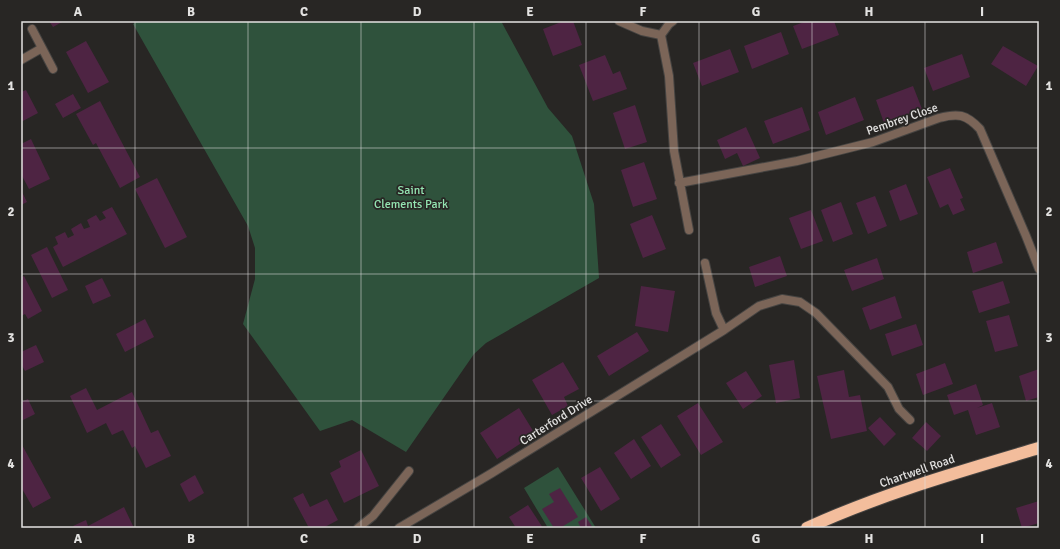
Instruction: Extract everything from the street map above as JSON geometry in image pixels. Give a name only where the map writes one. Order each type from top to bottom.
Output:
[{"type":"highway","name":"Chartwell Road","points":[[807,528],[841,512],[929,482],[1039,448]]},
{"type":"street","points":[[619,21],[642,31],[661,35]]},
{"type":"street","points":[[673,21],[661,35],[668,76],[674,151],[689,230]]},
{"type":"street","points":[[32,29],[53,69]]},
{"type":"street","points":[[21,60],[42,48]]},
{"type":"street","name":"Pembrey Close","points":[[679,183],[805,159],[872,142],[939,118],[950,115],[961,115],[972,120],[980,129],[1039,269]]},
{"type":"street","points":[[705,263],[716,313],[724,330]]},
{"type":"street","name":"Carterford Drive","points":[[399,528],[492,473],[724,330],[759,306],[782,299],[800,302],[816,313],[888,387],[899,409],[910,420]]},
{"type":"street","points":[[358,528],[373,516],[408,471]]},
{"type":"green space","name":"Saint Clements Park","points":[[138,21],[501,21],[548,108],[572,136],[594,204],[599,278],[486,343],[474,354],[406,452],[352,420],[320,431],[243,324],[255,279],[255,248],[248,226],[133,24]]},
{"type":"green space","points":[[558,467],[596,528],[548,528],[524,488]]},
{"type":"building","points":[[49,21],[64,21],[53,27]]},
{"type":"building","points":[[564,21],[573,21],[582,45],[553,56],[543,29]]},
{"type":"building","points":[[807,21],[834,21],[839,35],[802,49],[793,26]]},
{"type":"building","points":[[781,32],[789,54],[752,69],[744,46]]},
{"type":"building","points":[[86,41],[109,82],[88,93],[66,52]]},
{"type":"building","points":[[1003,46],[1038,66],[1026,86],[991,64]]},
{"type":"building","points":[[730,49],[739,72],[702,86],[693,63]]},
{"type":"building","points":[[962,54],[970,77],[933,91],[924,68]]},
{"type":"building","points":[[605,55],[613,74],[620,71],[627,89],[593,101],[579,65]]},
{"type":"building","points":[[913,86],[922,109],[884,123],[876,100]]},
{"type":"building","points":[[26,90],[38,113],[21,122],[21,92]]},
{"type":"building","points":[[73,94],[81,108],[63,118],[55,104]]},
{"type":"building","points":[[855,97],[864,120],[826,135],[818,112]]},
{"type":"building","points":[[100,101],[140,177],[120,188],[96,143],[93,145],[76,114]]},
{"type":"building","points":[[635,105],[647,142],[625,149],[613,113]]},
{"type":"building","points":[[802,107],[810,130],[773,144],[764,121]]},
{"type":"building","points":[[746,127],[760,158],[743,166],[737,153],[725,159],[717,140]]},
{"type":"building","points":[[31,139],[50,179],[29,189],[21,174],[21,144]]},
{"type":"building","points":[[644,162],[657,199],[633,207],[621,170]]},
{"type":"building","points":[[950,168],[963,198],[960,199],[965,210],[953,215],[948,204],[940,208],[927,177]]},
{"type":"building","points":[[157,178],[187,237],[165,248],[135,189]]},
{"type":"building","points":[[906,184],[918,214],[900,221],[889,191]]},
{"type":"building","points":[[21,190],[27,202],[21,205]]},
{"type":"building","points":[[875,196],[887,226],[868,234],[856,203]]},
{"type":"building","points":[[841,202],[853,234],[833,242],[821,210]]},
{"type":"building","points":[[112,207],[127,234],[63,267],[53,247],[58,244],[55,237],[65,232],[68,238],[74,235],[71,229],[81,223],[84,229],[90,227],[87,220],[96,215],[100,221],[106,218],[102,212]]},
{"type":"building","points":[[811,210],[823,241],[801,249],[789,218]]},
{"type":"building","points":[[652,215],[666,249],[643,258],[630,224]]},
{"type":"building","points":[[996,242],[1003,263],[973,273],[967,252]]},
{"type":"building","points":[[47,247],[68,290],[52,298],[31,255]]},
{"type":"building","points":[[780,256],[787,276],[755,287],[749,267]]},
{"type":"building","points":[[877,258],[884,279],[852,291],[844,270]]},
{"type":"building","points":[[24,276],[42,311],[28,319],[25,314],[21,316],[21,278]]},
{"type":"building","points":[[102,278],[111,296],[93,304],[85,286]]},
{"type":"building","points":[[1003,281],[1010,303],[979,313],[972,291]]},
{"type":"building","points":[[641,286],[675,291],[668,332],[635,326]]},
{"type":"building","points":[[895,296],[902,318],[870,330],[862,308]]},
{"type":"building","points":[[1009,315],[1018,346],[995,352],[986,321]]},
{"type":"building","points":[[145,319],[154,337],[125,352],[116,334]]},
{"type":"building","points":[[916,324],[923,345],[892,356],[885,334]]},
{"type":"building","points":[[637,332],[649,351],[609,376],[597,356]]},
{"type":"building","points":[[36,345],[44,362],[25,371],[21,364],[21,352]]},
{"type":"building","points":[[794,360],[800,398],[776,403],[769,365]]},
{"type":"building","points":[[563,362],[579,389],[564,397],[568,406],[552,415],[532,380]]},
{"type":"building","points":[[945,363],[953,384],[923,395],[916,374]]},
{"type":"building","points":[[1039,369],[1039,397],[1026,401],[1019,376]]},
{"type":"building","points":[[844,370],[849,397],[860,395],[867,431],[831,439],[817,376]]},
{"type":"building","points":[[746,371],[762,396],[743,409],[726,383]]},
{"type":"building","points":[[976,384],[983,405],[977,408],[992,403],[1000,427],[976,435],[968,410],[954,415],[947,395]]},
{"type":"building","points":[[86,388],[97,410],[132,392],[151,433],[158,430],[171,456],[146,468],[135,446],[132,448],[123,430],[112,435],[106,423],[87,433],[70,396]]},
{"type":"building","points":[[28,399],[35,414],[21,421],[21,402]]},
{"type":"building","points":[[698,403],[723,442],[701,455],[677,416]]},
{"type":"building","points":[[519,408],[535,434],[497,459],[480,433]]},
{"type":"building","points":[[880,417],[896,434],[884,446],[868,428]]},
{"type":"building","points":[[926,422],[941,436],[927,451],[912,438]]},
{"type":"building","points":[[661,424],[681,455],[661,468],[641,437]]},
{"type":"building","points":[[634,439],[651,466],[631,479],[614,453]]},
{"type":"building","points":[[21,443],[51,498],[33,508],[21,487]]},
{"type":"building","points":[[361,450],[379,486],[344,503],[330,473],[341,467],[339,461]]},
{"type":"building","points":[[600,467],[620,499],[601,511],[581,478]]},
{"type":"building","points":[[195,475],[204,493],[189,502],[180,484]]},
{"type":"building","points":[[560,488],[578,517],[560,528],[554,528],[542,509],[554,502],[549,494]]},
{"type":"building","points":[[303,493],[310,507],[327,499],[338,520],[323,528],[309,528],[293,498]]},
{"type":"building","points":[[1039,501],[1039,523],[1022,528],[1016,508]]},
{"type":"building","points":[[528,505],[543,528],[516,528],[509,517]]},
{"type":"building","points":[[124,507],[134,528],[74,528],[73,526],[86,520],[88,526]]},
{"type":"building","points":[[586,517],[593,528],[581,528],[578,522]]}]
